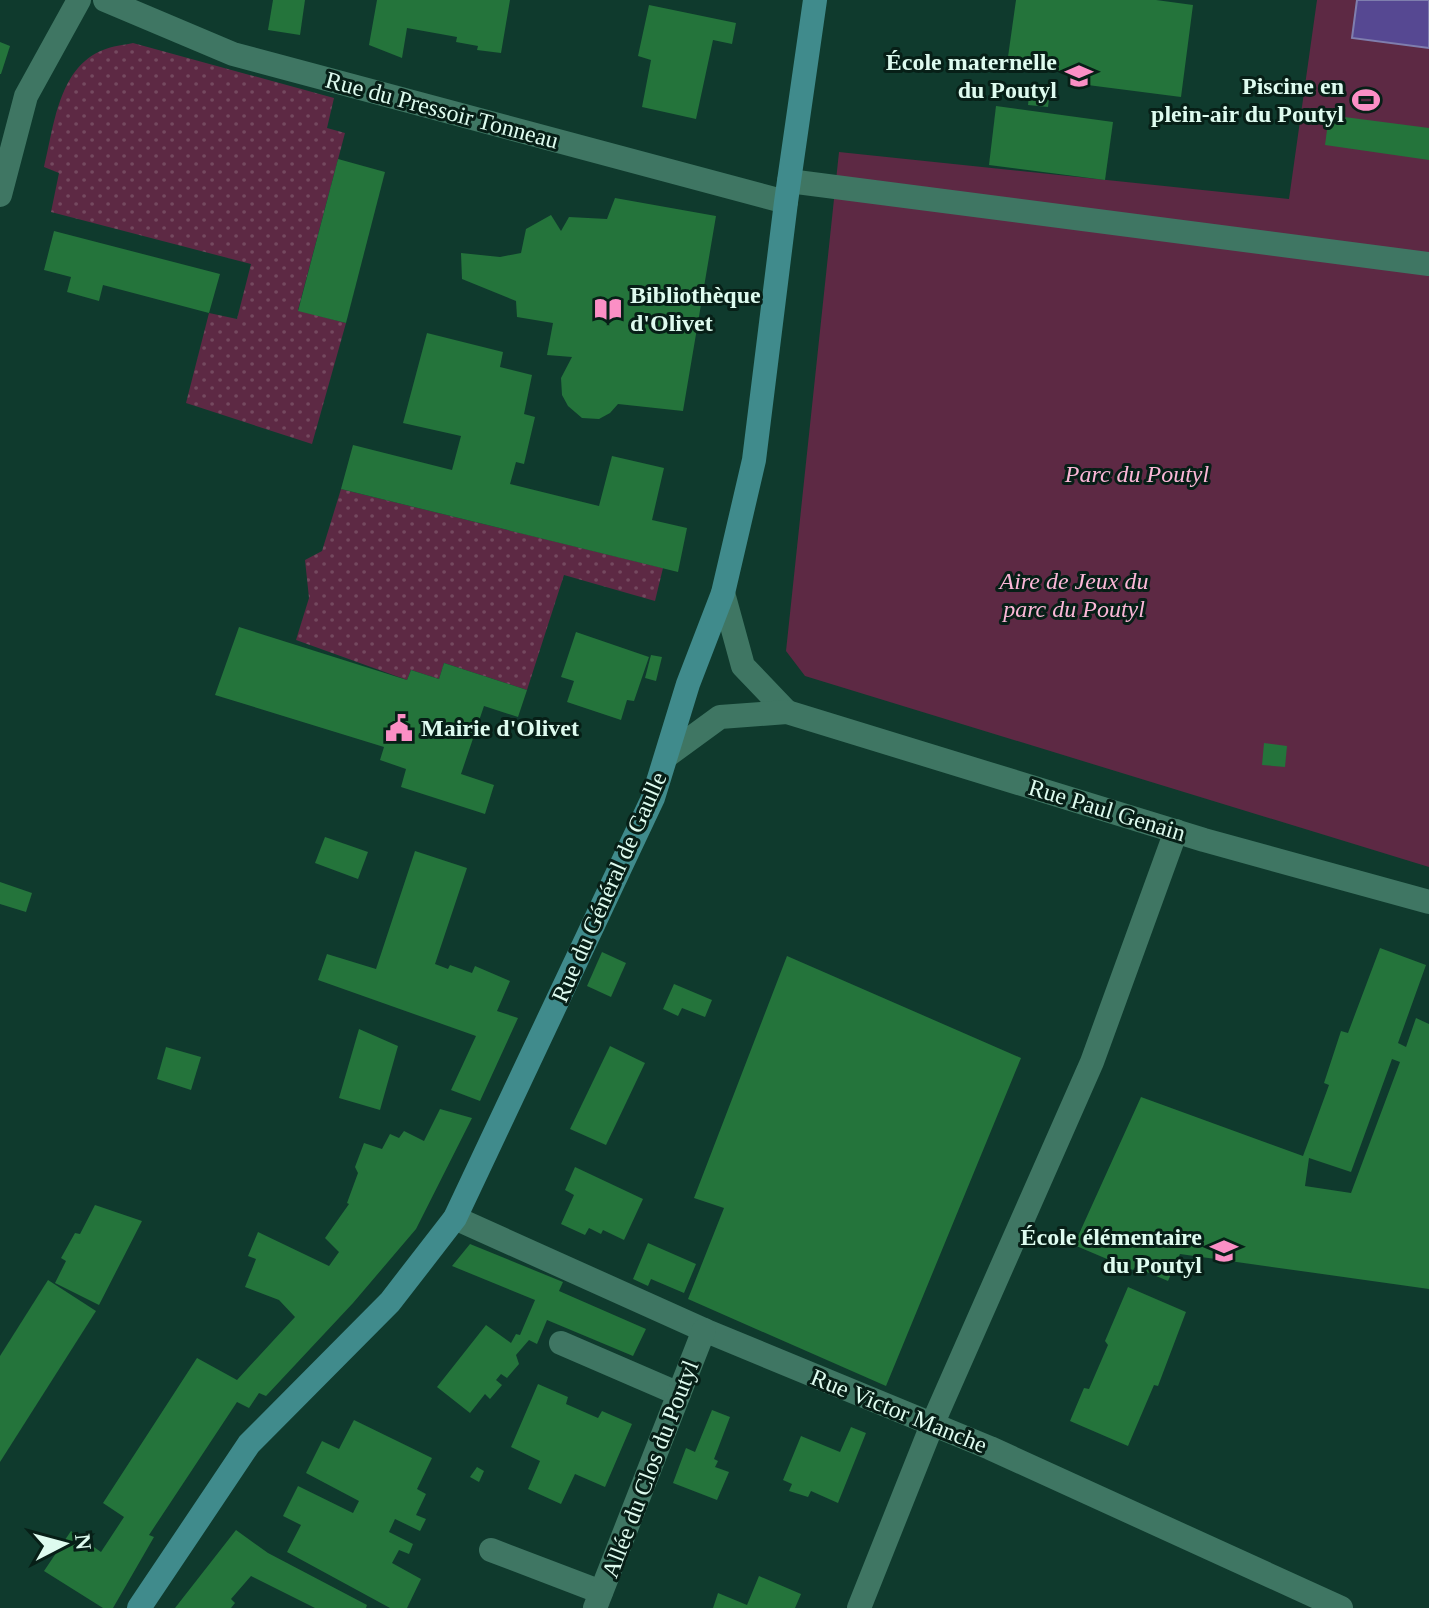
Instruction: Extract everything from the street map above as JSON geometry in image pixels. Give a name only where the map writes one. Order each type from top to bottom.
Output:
[{"type":"main road","name":"Rue du Général de Gaulle","points":[[139,1608],[249,1444],[390,1302],[455,1218],[647,812],[668,755],[688,684],[723,593],[754,460],[787,192],[815,0]]},
{"type":"street","points":[[0,195],[26,96],[79,0]]},
{"type":"street","name":"Rue du Pressoir Tonneau","points":[[105,0],[233,54],[787,192],[1429,264]]},
{"type":"street","name":"Rue Paul Genain","points":[[723,593],[743,666],[787,712]]},
{"type":"street","name":"Rue Paul Genain","points":[[668,755],[720,717],[787,712],[1176,831],[1429,902]]},
{"type":"street","points":[[859,1608],[932,1425],[1092,1062],[1176,831]]},
{"type":"street","name":"Rue Victor Manche","points":[[455,1218],[704,1330],[1004,1455],[1341,1608]]},
{"type":"street","name":"Allée du Clos du Poutyl","points":[[598,1600],[704,1330]]},
{"type":"street","points":[[561,1343],[679,1394]]},
{"type":"street","points":[[491,1550],[598,1600]]},
{"type":"green space","name":"Parc du Poutyl","points":[[1317,0],[1429,0],[1429,867],[805,676],[786,651],[839,152],[1289,199]]},
{"type":"green space","points":[[133,43],[334,98],[327,128],[345,133],[298,310],[346,323],[312,444],[186,403],[209,313],[237,319],[251,264],[51,212],[59,173],[44,167],[55,117],[67,84],[88,59],[107,49]]},
{"type":"green space","points":[[341,489],[663,568],[655,601],[564,575],[527,690],[444,663],[439,679],[411,670],[407,680],[296,640],[309,598],[305,560],[322,551]]},
{"type":"shaded area","points":[[1357,0],[1429,0],[1429,48],[1352,38]]},
{"type":"building","points":[[273,0],[305,0],[300,35],[268,30]]},
{"type":"building","points":[[377,0],[510,0],[501,53],[477,50],[478,46],[456,42],[457,37],[407,28],[402,58],[369,45]]},
{"type":"building","points":[[1016,0],[1156,0],[1193,5],[1181,97],[1072,83],[1073,73],[1007,64]]},
{"type":"building","points":[[649,5],[736,23],[732,44],[713,40],[696,119],[642,107],[651,60],[638,56]]},
{"type":"building","points":[[0,42],[10,46],[1,74],[0,74]]},
{"type":"building","points":[[1030,87],[1050,90],[1048,107],[1028,105]]},
{"type":"building","points":[[996,106],[1113,122],[1105,180],[989,165]]},
{"type":"building","points":[[1329,115],[1429,128],[1429,160],[1325,145]]},
{"type":"building","points":[[338,159],[385,172],[346,323],[298,311]]},
{"type":"building","name":"Bibliothèque d'Olivet","points":[[615,198],[716,216],[683,411],[618,404],[599,419],[582,418],[568,406],[562,395],[561,378],[572,357],[547,355],[553,323],[517,317],[516,301],[462,279],[461,253],[500,257],[521,253],[526,229],[551,215],[561,231],[569,217],[607,219]]},
{"type":"building","points":[[54,231],[220,274],[209,313],[103,285],[99,301],[67,292],[71,277],[44,270]]},
{"type":"building","points":[[427,333],[503,352],[500,367],[532,375],[524,414],[535,417],[524,464],[516,462],[510,484],[599,506],[612,456],[664,468],[652,520],[687,528],[678,572],[341,489],[353,445],[452,470],[461,436],[403,423]]},
{"type":"building","name":"Mairie d'Olivet","points":[[239,627],[407,680],[411,670],[439,679],[444,663],[527,690],[518,717],[484,706],[461,774],[494,785],[485,814],[401,787],[406,769],[380,760],[384,747],[215,695]]},
{"type":"building","points":[[576,632],[649,657],[634,701],[627,700],[621,720],[567,702],[574,681],[561,677]]},
{"type":"building","points":[[651,655],[662,657],[656,681],[645,678]]},
{"type":"building","points":[[1264,743],[1287,746],[1285,767],[1262,765]]},
{"type":"building","points":[[325,837],[368,852],[358,879],[315,863]]},
{"type":"building","points":[[415,851],[467,868],[435,964],[448,969],[450,965],[472,973],[475,966],[510,981],[497,1011],[518,1018],[480,1101],[451,1090],[476,1036],[318,980],[327,954],[376,969]]},
{"type":"building","points":[[0,882],[32,893],[26,912],[0,904]]},
{"type":"building","points":[[1380,948],[1426,965],[1398,1043],[1406,1047],[1416,1018],[1429,1024],[1429,1289],[1180,1254],[1168,1281],[1074,1245],[1141,1097],[1303,1156],[1329,1085],[1324,1083],[1341,1031],[1348,1033]],"holes":[[[1392,1059],[1400,1062],[1351,1193],[1305,1186],[1309,1158],[1351,1172]]]},
{"type":"building","points":[[602,952],[626,963],[611,997],[587,986]]},
{"type":"building","points":[[787,956],[1021,1058],[886,1386],[688,1299],[724,1208],[694,1198]]},
{"type":"building","points":[[674,984],[712,1000],[705,1017],[682,1008],[678,1016],[663,1009]]},
{"type":"building","points":[[359,1029],[398,1046],[380,1110],[339,1098]]},
{"type":"building","points":[[610,1046],[645,1063],[606,1145],[570,1129]]},
{"type":"building","points":[[166,1047],[201,1057],[191,1090],[157,1079]]},
{"type":"building","points":[[440,1109],[472,1118],[416,1229],[353,1303],[266,1396],[259,1393],[249,1408],[237,1402],[149,1535],[154,1537],[113,1608],[103,1608],[44,1571],[71,1531],[101,1552],[124,1517],[103,1503],[197,1358],[237,1380],[295,1317],[279,1300],[245,1287],[256,1259],[248,1256],[258,1232],[329,1266],[339,1252],[325,1238],[349,1204],[358,1173],[355,1167],[364,1143],[382,1149],[390,1134],[399,1138],[404,1131],[424,1141]]},
{"type":"building","points":[[575,1167],[643,1199],[624,1240],[603,1230],[601,1234],[589,1228],[585,1235],[561,1224],[574,1195],[565,1190]]},
{"type":"building","points":[[95,1205],[142,1221],[99,1305],[55,1283],[66,1261],[61,1258],[75,1233],[80,1234]]},
{"type":"building","points":[[648,1243],[696,1264],[684,1293],[651,1279],[648,1286],[633,1279]]},
{"type":"building","points":[[470,1244],[563,1282],[559,1291],[646,1329],[633,1356],[547,1320],[537,1344],[529,1340],[516,1355],[519,1364],[507,1378],[501,1374],[496,1380],[502,1385],[490,1399],[485,1394],[470,1413],[437,1387],[486,1325],[511,1343],[516,1334],[520,1335],[535,1300],[452,1266]]},
{"type":"building","points":[[48,1280],[96,1311],[0,1462],[0,1356]]},
{"type":"building","points":[[1128,1287],[1186,1312],[1158,1386],[1154,1385],[1128,1446],[1070,1421],[1084,1388],[1089,1389]]},
{"type":"building","points":[[538,1384],[568,1397],[566,1404],[598,1418],[602,1411],[632,1424],[605,1487],[575,1474],[561,1504],[528,1489],[540,1461],[511,1447]]},
{"type":"building","points":[[712,1410],[730,1417],[714,1459],[718,1461],[715,1467],[729,1472],[717,1500],[673,1483],[686,1448],[695,1452]]},
{"type":"building","points":[[354,1420],[432,1458],[417,1489],[426,1494],[416,1515],[426,1519],[420,1531],[395,1519],[389,1532],[413,1544],[409,1554],[399,1550],[392,1563],[421,1579],[407,1608],[390,1608],[287,1552],[301,1525],[283,1516],[298,1486],[353,1513],[359,1501],[306,1473],[322,1441],[339,1449]]},
{"type":"building","points":[[851,1427],[866,1433],[838,1503],[811,1491],[808,1497],[789,1491],[792,1484],[783,1480],[801,1436],[840,1452]]},
{"type":"building","points":[[477,1467],[484,1471],[479,1482],[470,1477]]},
{"type":"building","points":[[236,1530],[268,1553],[367,1605],[366,1608],[315,1608],[251,1576],[231,1599],[235,1603],[231,1608],[175,1608]]},
{"type":"building","points":[[759,1576],[801,1594],[795,1608],[713,1608],[718,1593],[747,1605]]},
{"type":"place","name":"École maternelle du Poutyl","points":[[1079,76]]},
{"type":"place","name":"Piscine en plein-air du Poutyl","points":[[1366,100]]},
{"type":"place","name":"Bibliothèque d'Olivet","points":[[608,309]]},
{"type":"place","name":"Mairie d'Olivet","points":[[399,728]]},
{"type":"place","name":"École élémentaire du Poutyl","points":[[1224,1251]]},
{"type":"park label","name":"Aire de Jeux du parc du Poutyl","points":[[1074,595]]}]
